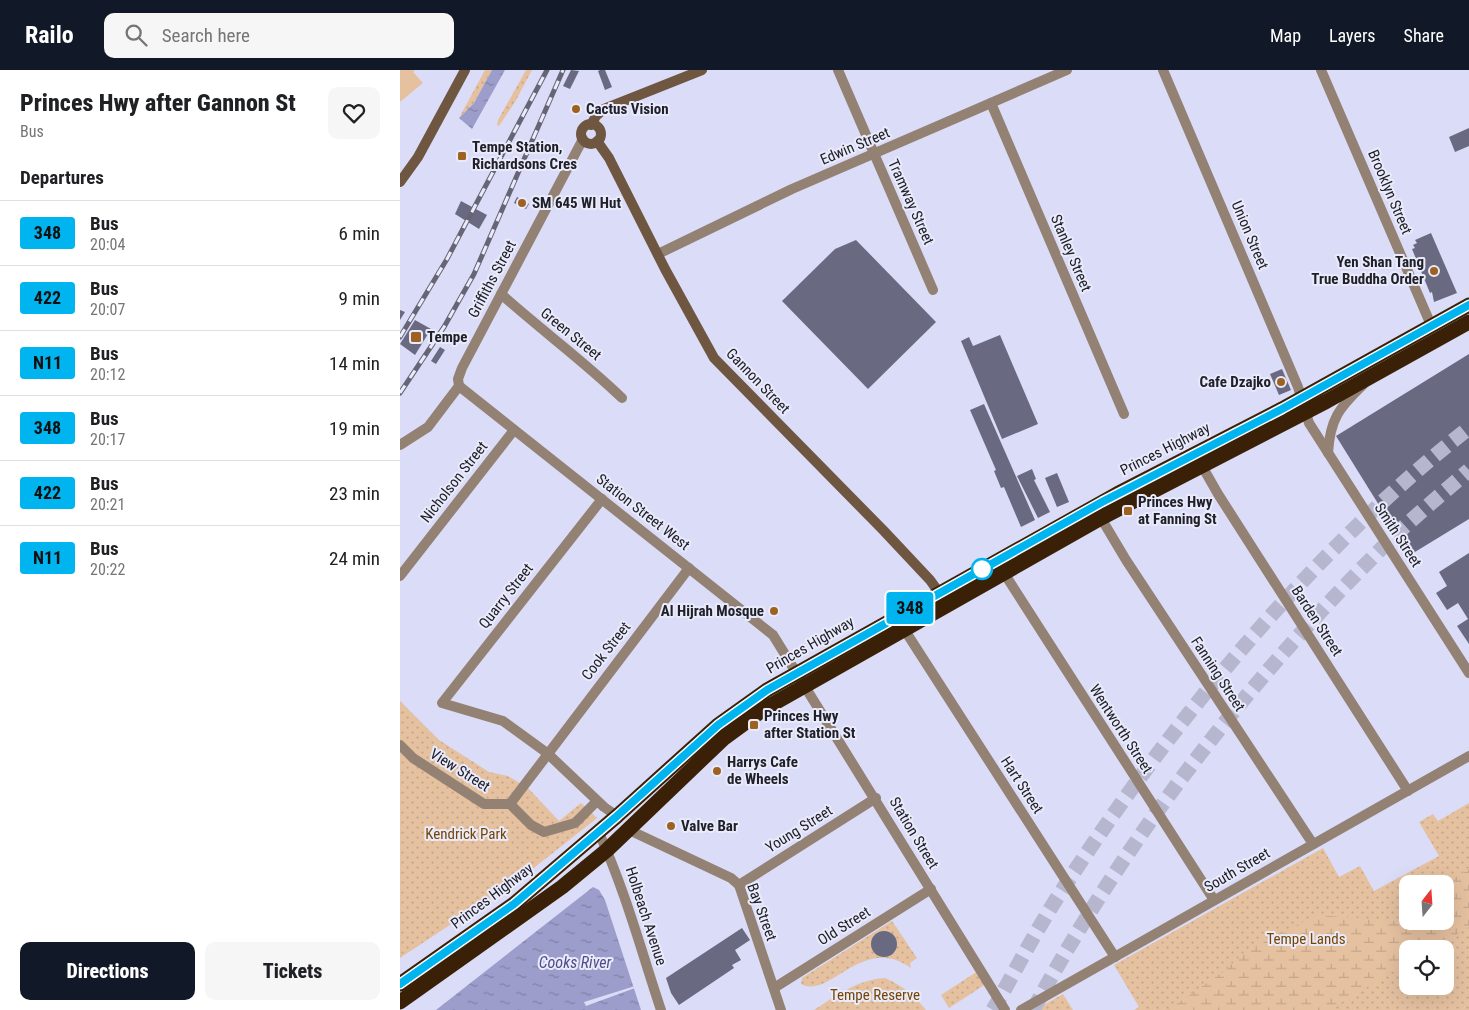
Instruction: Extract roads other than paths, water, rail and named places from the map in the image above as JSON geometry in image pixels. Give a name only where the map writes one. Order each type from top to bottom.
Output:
[{"type":"highway","name":"Princes Highway","points":[[400,984],[514,904],[599,833],[718,725],[943,599],[1117,494],[1302,397],[1469,305]]},
{"type":"highway","name":"Princes Highway","points":[[400,1002],[562,888],[607,850],[626,829],[723,739],[764,709],[801,678],[904,629],[943,599],[1004,573],[1101,518],[1305,412],[1469,322]]},
{"type":"street","points":[[400,182],[418,157],[465,70]]},
{"type":"street","points":[[591,124],[600,131],[597,141],[590,144],[583,139],[582,131],[585,126],[591,124],[596,116],[604,110],[702,70]]},
{"type":"street","name":"Tramway Street","points":[[838,70],[933,290]]},
{"type":"street","name":"Edwin Street","points":[[658,254],[792,189],[1067,70]]},
{"type":"street","name":"Union Street","points":[[1165,70],[1302,397],[1305,412]]},
{"type":"street","name":"Brooklyn Street","points":[[1321,70],[1431,325]]},
{"type":"street","name":"Stanley Street","points":[[991,104],[1124,414]]},
{"type":"street","name":"Griffiths Street","points":[[400,445],[428,427],[459,386],[459,374],[583,139]]},
{"type":"street","name":"Gannon Street","points":[[597,141],[609,158],[714,358],[884,531],[943,599]]},
{"type":"street","name":"Green Street","points":[[501,294],[551,339],[590,367],[622,398]]},
{"type":"street","points":[[1328,453],[1330,429],[1338,413],[1375,374]]},
{"type":"street","name":"Station Street West","points":[[459,386],[773,634],[801,678]]},
{"type":"street","name":"Smith Street","points":[[1305,412],[1308,423],[1469,673]]},
{"type":"street","name":"Nicholson Street","points":[[400,576],[514,430]]},
{"type":"street","name":"Barden Street","points":[[1202,466],[1408,791]]},
{"type":"street","name":"Quarry Street","points":[[547,753],[503,721],[442,703],[602,499]]},
{"type":"street","name":"Fanning Street","points":[[1101,518],[1126,560],[1312,844]]},
{"type":"street","name":"Cook Street","points":[[547,753],[690,568]]},
{"type":"street","name":"Wentworth Street","points":[[1004,573],[1214,900]]},
{"type":"street","name":"Hart Street","points":[[904,629],[1114,957]]},
{"type":"street","name":"Station Street","points":[[801,678],[1005,1010]]},
{"type":"street","name":"View Street","points":[[400,745],[413,758],[484,804],[510,804]]},
{"type":"street","points":[[597,801],[576,823],[544,832],[532,825],[510,804],[530,779],[547,753],[597,801],[617,816]]},
{"type":"street","name":"South Street","points":[[1021,1010],[1469,756]]},
{"type":"street","name":"Young Street","points":[[739,885],[876,798]]},
{"type":"street","name":"Bay Street","points":[[626,829],[731,878],[739,885],[781,1010]]},
{"type":"street","name":"Holbeach Avenue","points":[[599,833],[626,897],[661,1010]]},
{"type":"street","name":"Old Street","points":[[774,988],[931,889]]},
{"type":"water","points":[[492,70],[505,70],[472,129],[459,118],[474,103]]},
{"type":"water","name":"Cooks River","points":[[593,887],[599,890],[605,900],[641,1010],[436,1010]]},
{"type":"tunnel","points":[[993,1010],[1057,898],[1099,834],[1193,708],[1244,646],[1353,530],[1410,477],[1469,428]]},
{"type":"tunnel","points":[[1033,1010],[1069,946],[1108,884],[1192,765],[1237,708],[1333,598],[1384,546],[1469,470]]},
{"type":"railway","points":[[400,337],[447,259],[547,70]]},
{"type":"railway","points":[[400,393],[444,327],[474,274],[563,70]]},
{"type":"place","name":"Cactus Vision","points":[[576,109]]},
{"type":"place","name":"Tempe Station, Richardsons Cres","points":[[462,156]]},
{"type":"place","name":"SM 645 WI Hut","points":[[522,203]]},
{"type":"place","name":"Yen Shan Tang True Buddha Order","points":[[1434,271]]},
{"type":"place","name":"Tempe","points":[[416,337]]},
{"type":"place","name":"Cafe Dzajko","points":[[1281,382]]},
{"type":"place","name":"Princes Hwy at Fanning St","points":[[1128,511]]},
{"type":"place","name":"Al Hijrah Mosque","points":[[774,611]]},
{"type":"place","name":"Princes Hwy after Station St","points":[[754,725]]},
{"type":"place","name":"Harrys Cafe de Wheels","points":[[717,771]]},
{"type":"place","name":"Valve Bar","points":[[671,826]]},
{"type":"park label","name":"Kendrick Park","points":[[466,834]]},
{"type":"park label","name":"Tempe Lands","points":[[1306,939]]},
{"type":"park label","name":"Tempe Reserve","points":[[875,995]]}]
